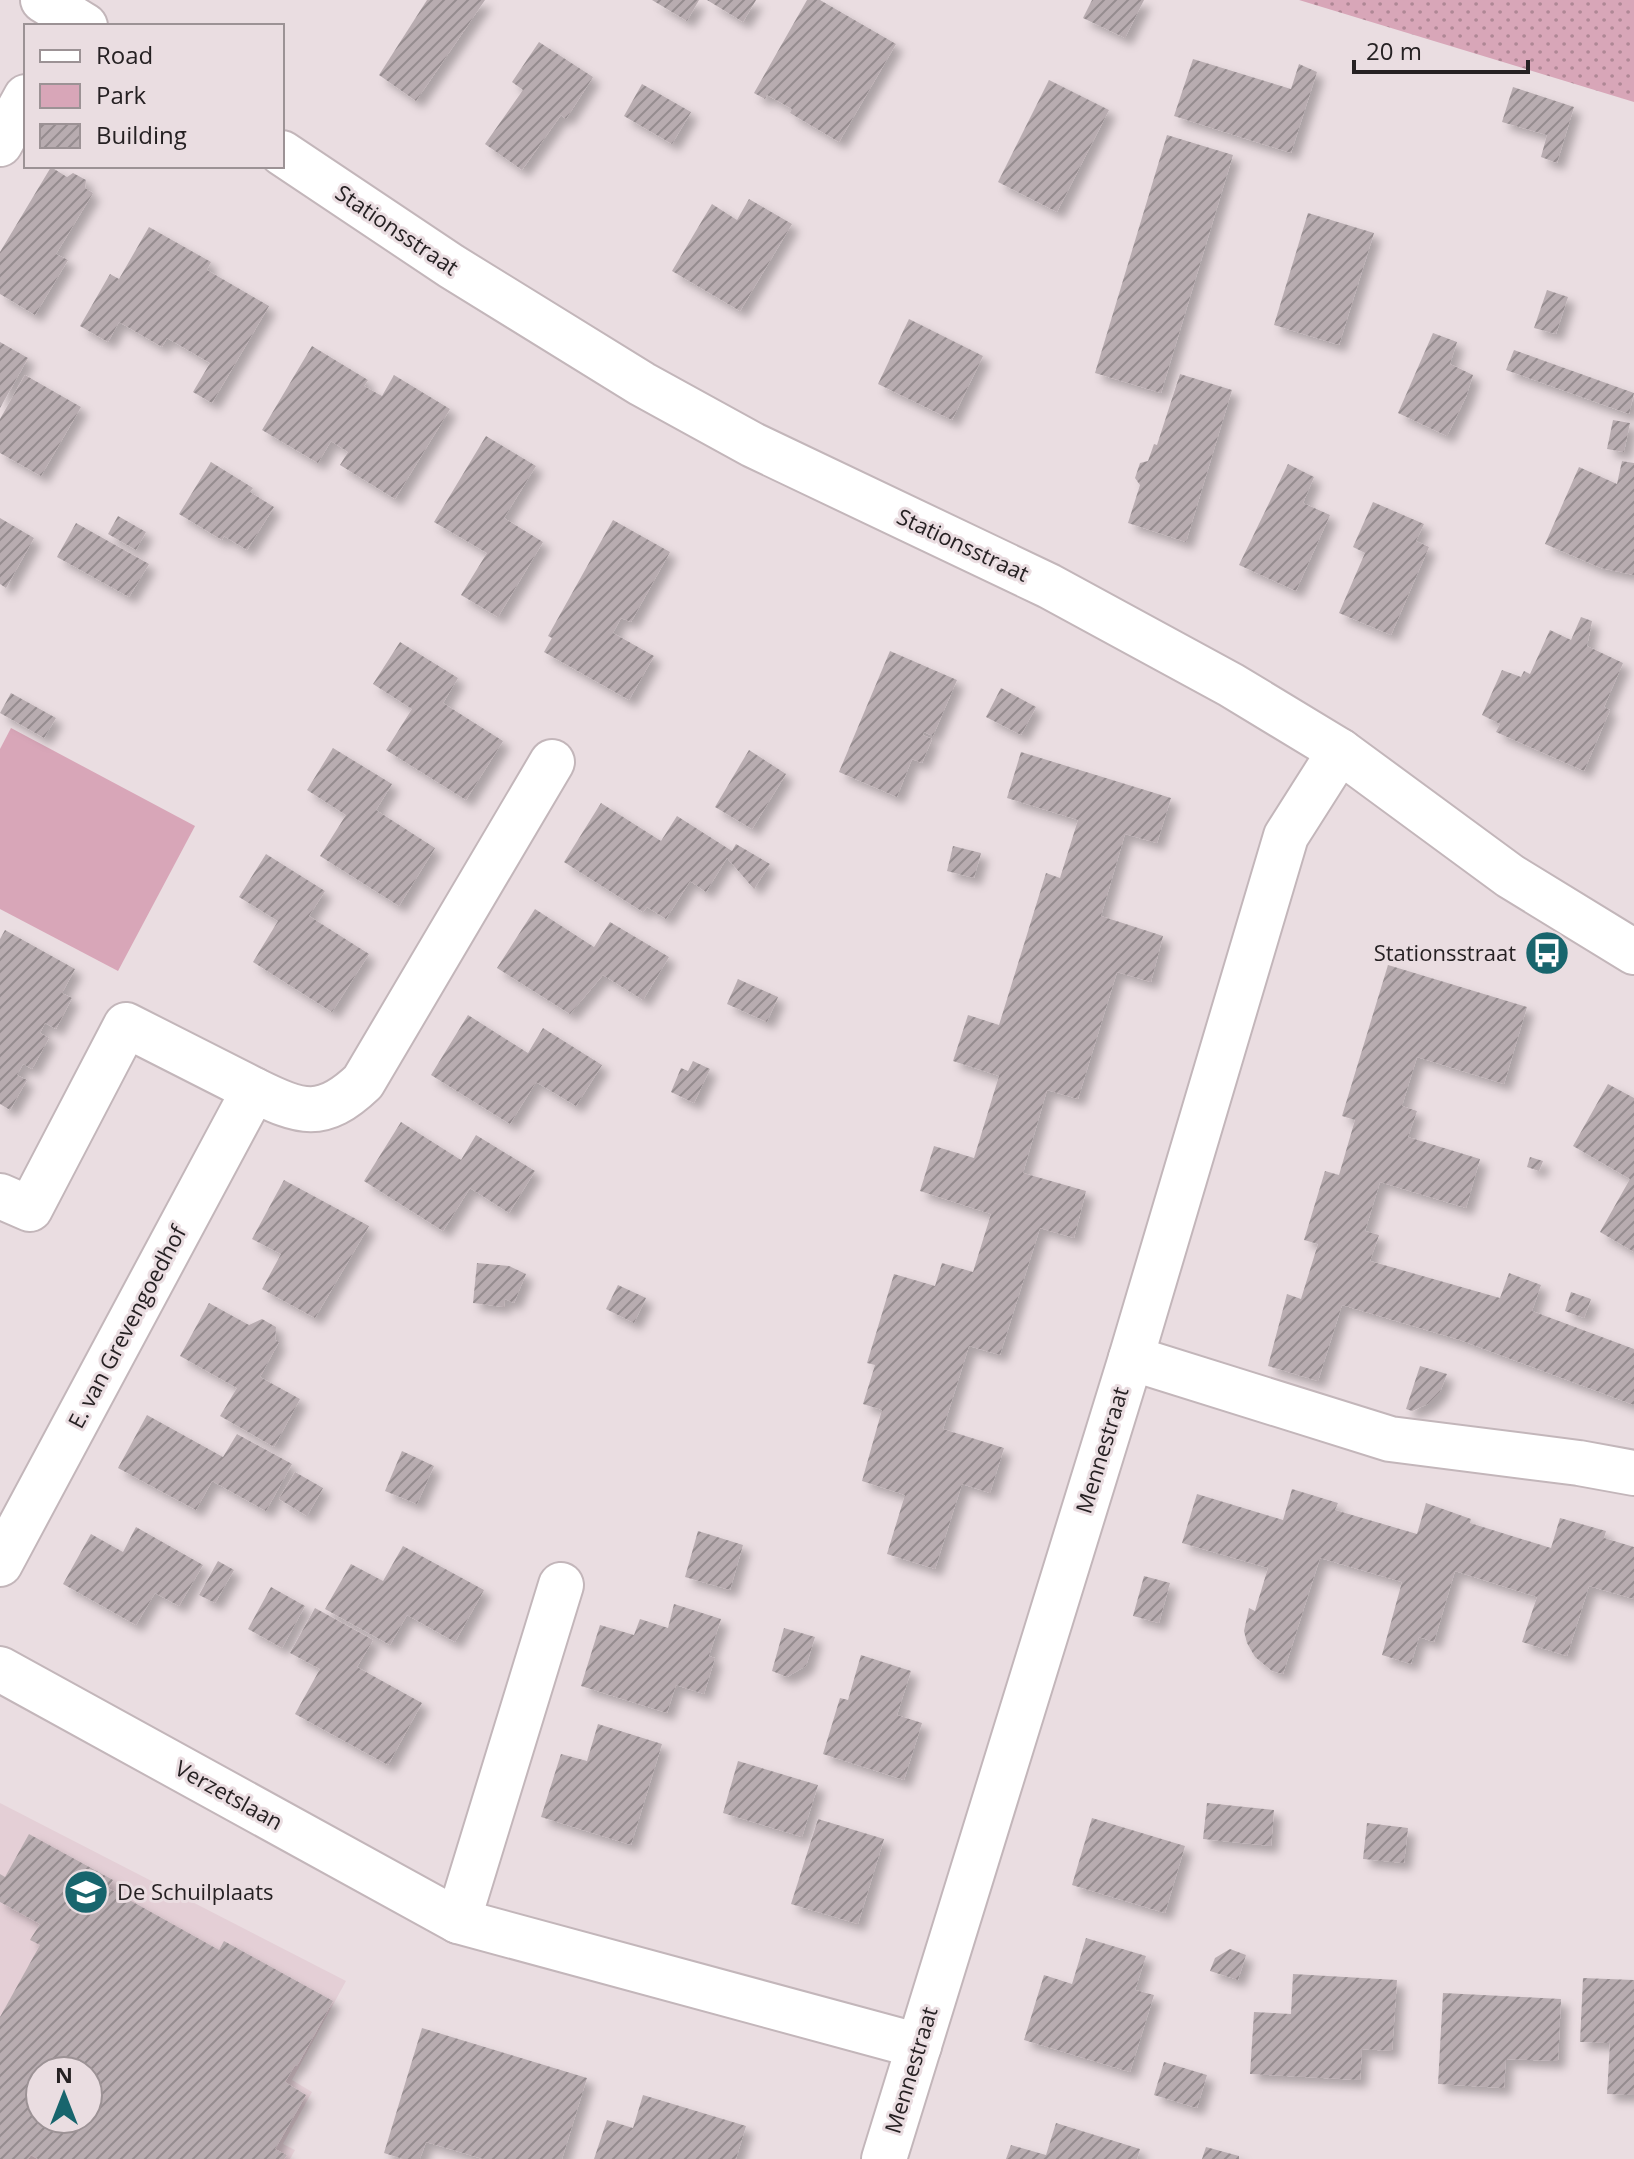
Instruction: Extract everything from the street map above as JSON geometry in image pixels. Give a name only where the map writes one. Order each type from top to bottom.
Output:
[{"type":"street","points":[[0,144],[24,101]]},
{"type":"street","name":"Stationsstraat","points":[[284,154],[451,266],[642,384],[753,445],[1049,586],[1231,685],[1340,751],[1510,876],[1634,952]]},
{"type":"street","name":"Mennestraat","points":[[884,2159],[1131,1358],[1286,836],[1340,751]]},
{"type":"street","points":[[0,1196],[30,1209],[126,1025],[288,1107],[318,1110],[344,1100],[363,1082],[552,762]]},
{"type":"street","name":"E. van Grevengoedhof","points":[[0,1564],[254,1090]]},
{"type":"street","points":[[1131,1358],[1390,1439],[1634,1473]]},
{"type":"street","points":[[458,1921],[561,1585]]},
{"type":"street","name":"Verzetslaan","points":[[0,1669],[458,1921],[919,2046]]},
{"type":"shaded area","name":"De Schuilplaats","points":[[0,1803],[346,1981],[292,2080],[312,2092],[283,2144],[295,2150],[290,2159],[0,2159]]},
{"type":"green space","points":[[1299,0],[1634,0],[1634,102]]},
{"type":"green space","points":[[11,728],[195,826],[118,971],[0,909],[0,749]]},
{"type":"building","points":[[427,0],[485,0],[416,101],[379,75]]},
{"type":"building","points":[[652,0],[699,0],[687,21]]},
{"type":"building","points":[[707,0],[756,0],[743,22]]},
{"type":"building","points":[[807,0],[820,0],[896,44],[839,142],[790,113],[792,109],[767,95],[765,99],[754,93]]},
{"type":"building","points":[[1092,0],[1144,0],[1125,38],[1083,18]]},
{"type":"building","points":[[539,42],[593,77],[566,119],[561,115],[522,170],[485,144],[523,90],[512,82]]},
{"type":"building","points":[[1193,59],[1291,89],[1299,64],[1317,72],[1291,153],[1174,116]]},
{"type":"building","points":[[1049,80],[1109,110],[1057,212],[998,182]]},
{"type":"building","points":[[642,84],[691,112],[672,144],[624,116]]},
{"type":"building","points":[[1513,87],[1574,107],[1557,163],[1541,157],[1547,135],[1502,122]]},
{"type":"building","points":[[1167,135],[1233,155],[1161,393],[1095,373]]},
{"type":"building","points":[[50,168],[67,177],[73,173],[86,180],[85,188],[93,193],[56,254],[68,260],[35,315],[0,294],[0,252]]},
{"type":"building","points":[[749,199],[792,224],[740,311],[672,271],[712,204],[737,220]]},
{"type":"building","points":[[1308,213],[1374,233],[1339,345],[1274,325]]},
{"type":"building","points":[[149,227],[211,262],[207,270],[269,306],[212,403],[193,392],[210,363],[167,338],[162,347],[119,322],[108,342],[80,326],[110,274],[119,279]]},
{"type":"building","points":[[1547,290],[1568,297],[1556,334],[1534,328]]},
{"type":"building","points":[[909,319],[983,356],[952,420],[878,384]]},
{"type":"building","points":[[1433,333],[1457,342],[1450,364],[1473,375],[1447,436],[1398,413]]},
{"type":"building","points":[[0,342],[28,358],[0,408]]},
{"type":"building","points":[[312,346],[368,380],[364,386],[382,396],[394,375],[450,409],[395,499],[340,465],[348,452],[331,441],[318,463],[262,430]]},
{"type":"building","points":[[1514,350],[1634,393],[1629,414],[1506,370]]},
{"type":"building","points":[[1180,374],[1232,390],[1186,542],[1128,523],[1140,485],[1135,478],[1140,463],[1148,461],[1154,444],[1157,445]]},
{"type":"building","points":[[25,375],[81,407],[41,476],[0,453],[0,419]]},
{"type":"building","points":[[1613,420],[1630,423],[1624,452],[1607,449]]},
{"type":"building","points":[[486,436],[536,466],[504,518],[543,542],[498,617],[461,595],[487,553],[434,522]]},
{"type":"building","points":[[1622,461],[1634,463],[1634,575],[1601,568],[1545,544],[1579,467],[1617,484]]},
{"type":"building","points":[[211,462],[253,488],[250,492],[274,507],[247,550],[224,536],[222,540],[179,514]]},
{"type":"building","points":[[1288,464],[1314,477],[1303,503],[1330,515],[1296,591],[1239,565]]},
{"type":"building","points":[[1373,502],[1424,524],[1416,541],[1429,547],[1391,635],[1339,613],[1365,553],[1353,547]]},
{"type":"building","points":[[118,516],[146,532],[136,550],[108,534]]},
{"type":"building","points":[[0,518],[34,538],[6,588],[0,584]]},
{"type":"building","points":[[613,520],[670,552],[631,622],[621,618],[613,633],[654,656],[629,700],[544,652],[552,638],[548,636]]},
{"type":"building","points":[[76,523],[149,564],[129,597],[57,557]]},
{"type":"building","points":[[1581,617],[1592,621],[1587,646],[1623,663],[1604,707],[1610,710],[1584,771],[1496,732],[1500,724],[1482,715],[1502,670],[1521,677],[1524,671],[1530,674],[1550,630],[1571,640]]},
{"type":"building","points":[[400,642],[458,678],[443,703],[503,741],[466,800],[386,750],[412,709],[373,684]]},
{"type":"building","points":[[890,651],[957,680],[933,736],[924,732],[923,735],[932,739],[922,763],[912,759],[897,797],[839,772]]},
{"type":"building","points":[[1001,688],[1036,707],[1021,735],[986,717]]},
{"type":"building","points":[[11,693],[56,718],[44,738],[0,713]]},
{"type":"building","points":[[333,748],[392,784],[376,810],[435,848],[399,906],[320,856],[346,815],[307,790]]},
{"type":"building","points":[[749,750],[786,774],[752,829],[715,807]]},
{"type":"building","points":[[1021,752],[1171,798],[1157,843],[1125,834],[1101,916],[1163,936],[1151,982],[1117,972],[1078,1099],[1047,1090],[1023,1173],[1086,1191],[1074,1238],[1040,1228],[1000,1355],[969,1346],[943,1429],[1004,1448],[990,1493],[962,1484],[935,1569],[887,1554],[905,1495],[862,1481],[882,1410],[863,1404],[875,1365],[867,1363],[894,1274],[935,1286],[942,1263],[973,1272],[991,1214],[920,1191],[934,1146],[974,1158],[999,1076],[953,1061],[968,1015],[999,1025],[1046,873],[1060,878],[1078,820],[1007,798]]},
{"type":"building","points":[[601,803],[661,841],[677,816],[732,851],[736,844],[770,864],[754,889],[727,858],[706,892],[690,881],[666,919],[647,907],[643,912],[564,862]]},
{"type":"building","points":[[953,846],[981,853],[974,878],[947,871]]},
{"type":"building","points":[[266,854],[325,891],[309,916],[369,954],[332,1012],[253,962],[278,921],[239,897]]},
{"type":"building","points":[[535,909],[594,947],[610,922],[669,957],[643,1000],[603,975],[570,1014],[497,968]]},
{"type":"building","points":[[5,930],[75,969],[62,993],[72,998],[56,1029],[45,1023],[40,1033],[49,1038],[32,1069],[23,1064],[17,1075],[27,1080],[10,1110],[0,1104],[0,939]]},
{"type":"building","points":[[1388,965],[1527,1007],[1504,1084],[1417,1057],[1402,1106],[1417,1111],[1408,1137],[1480,1159],[1466,1208],[1380,1182],[1365,1231],[1379,1235],[1370,1261],[1500,1298],[1509,1273],[1541,1285],[1532,1311],[1634,1349],[1634,1405],[1460,1340],[1342,1305],[1318,1381],[1268,1366],[1287,1294],[1301,1299],[1318,1244],[1304,1240],[1325,1171],[1339,1175],[1355,1120],[1342,1116]]},
{"type":"building","points":[[738,979],[778,997],[767,1022],[727,1004]]},
{"type":"building","points":[[468,1015],[528,1053],[543,1028],[602,1065],[576,1106],[536,1082],[510,1124],[431,1075]]},
{"type":"building","points":[[693,1061],[710,1069],[694,1103],[671,1092],[681,1068],[688,1071]]},
{"type":"building","points":[[1608,1084],[1634,1098],[1634,1252],[1600,1232],[1630,1179],[1573,1146]]},
{"type":"building","points":[[401,1122],[461,1160],[476,1135],[535,1171],[509,1213],[470,1188],[443,1231],[364,1181]]},
{"type":"building","points":[[1530,1157],[1543,1161],[1539,1171],[1527,1167]]},
{"type":"building","points":[[284,1180],[369,1226],[315,1318],[262,1289],[281,1254],[252,1239]]},
{"type":"building","points":[[477,1263],[509,1266],[526,1274],[514,1303],[505,1299],[504,1307],[473,1303]]},
{"type":"building","points":[[618,1285],[646,1298],[634,1323],[606,1309]]},
{"type":"building","points":[[1571,1292],[1591,1299],[1584,1318],[1565,1311]]},
{"type":"building","points":[[209,1303],[249,1325],[262,1319],[276,1327],[275,1340],[279,1342],[260,1377],[300,1399],[274,1447],[220,1416],[237,1388],[180,1356]]},
{"type":"building","points":[[1420,1366],[1447,1374],[1440,1392],[1428,1404],[1412,1411],[1406,1409]]},
{"type":"building","points":[[147,1415],[223,1457],[237,1434],[292,1464],[266,1511],[212,1481],[196,1510],[118,1468]]},
{"type":"building","points":[[402,1451],[434,1466],[417,1504],[385,1491]]},
{"type":"building","points":[[295,1472],[323,1488],[307,1516],[279,1499]]},
{"type":"building","points":[[1292,1489],[1338,1503],[1335,1510],[1417,1534],[1426,1503],[1471,1519],[1470,1523],[1551,1548],[1560,1518],[1606,1531],[1604,1538],[1634,1547],[1634,1599],[1589,1586],[1567,1656],[1522,1642],[1537,1597],[1455,1571],[1434,1642],[1419,1637],[1411,1664],[1382,1655],[1402,1582],[1320,1558],[1283,1674],[1272,1671],[1255,1657],[1244,1631],[1249,1608],[1255,1611],[1268,1568],[1182,1543],[1197,1494],[1283,1520]]},
{"type":"building","points":[[136,1527],[203,1565],[179,1606],[155,1593],[136,1625],[63,1584],[91,1534],[123,1552]]},
{"type":"building","points":[[698,1531],[743,1545],[730,1590],[685,1577]]},
{"type":"building","points":[[403,1546],[484,1590],[455,1642],[407,1615],[390,1645],[325,1609],[351,1564],[383,1581]]},
{"type":"building","points":[[218,1561],[234,1570],[215,1603],[199,1595]]},
{"type":"building","points":[[1144,1576],[1170,1583],[1159,1623],[1133,1616]]},
{"type":"building","points":[[271,1587],[305,1606],[282,1648],[248,1629]]},
{"type":"building","points":[[674,1604],[721,1619],[709,1656],[715,1658],[704,1694],[676,1685],[667,1713],[581,1686],[600,1625],[634,1635],[640,1619],[668,1628]]},
{"type":"building","points":[[315,1608],[373,1640],[357,1667],[422,1703],[388,1765],[295,1714],[320,1669],[290,1653]]},
{"type":"building","points":[[784,1628],[815,1637],[806,1666],[787,1677],[772,1671]]},
{"type":"building","points":[[861,1655],[911,1671],[897,1715],[922,1723],[904,1780],[823,1754],[840,1698],[848,1700]]},
{"type":"building","points":[[598,1724],[662,1744],[631,1845],[541,1817],[561,1754],[587,1761]]},
{"type":"building","points":[[738,1761],[818,1785],[802,1837],[723,1813]]},
{"type":"building","points":[[1207,1803],[1274,1810],[1271,1846],[1203,1839]]},
{"type":"building","points":[[1092,1818],[1185,1846],[1165,1913],[1072,1885]]},
{"type":"building","points":[[818,1819],[884,1839],[858,1924],[791,1904]]},
{"type":"building","points":[[1367,1823],[1408,1828],[1404,1863],[1363,1859]]},
{"type":"building","name":"De Schuilplaats","points":[[29,1834],[113,1880],[108,1888],[219,1950],[224,1941],[333,2001],[285,2082],[306,2095],[275,2149],[287,2155],[284,2159],[38,2159],[31,2155],[28,2159],[0,2159],[0,2017],[40,1945],[30,1940],[40,1924],[0,1902],[0,1874],[5,1877]]},
{"type":"building","points":[[1086,1938],[1146,1956],[1135,1990],[1154,1995],[1130,2072],[1024,2040],[1044,1975],[1072,1984]]},
{"type":"building","points":[[1230,1949],[1246,1955],[1238,1980],[1210,1971],[1215,1958]]},
{"type":"building","points":[[1293,1974],[1397,1980],[1392,2051],[1362,2049],[1360,2080],[1250,2074],[1254,2012],[1291,2014]]},
{"type":"building","points":[[1583,1978],[1634,1980],[1634,2095],[1607,2094],[1610,2043],[1580,2042]]},
{"type":"building","points":[[1443,1993],[1561,1999],[1558,2061],[1506,2059],[1504,2088],[1438,2084]]},
{"type":"building","points":[[422,2028],[587,2078],[562,2159],[483,2159],[426,2142],[420,2159],[403,2159],[384,2153]]},
{"type":"building","points":[[1164,2062],[1207,2075],[1197,2108],[1154,2095]]},
{"type":"building","points":[[643,2095],[746,2126],[736,2159],[594,2159],[607,2120],[633,2128]]},
{"type":"building","points":[[1056,2123],[1140,2149],[1137,2159],[1006,2159],[1011,2145],[1046,2155]]},
{"type":"building","points":[[1206,2147],[1239,2156],[1239,2159],[1202,2159]]},
{"type":"place","name":"Stationsstraat","points":[[1547,953]]},
{"type":"place","name":"De Schuilplaats","points":[[86,1892]]}]
